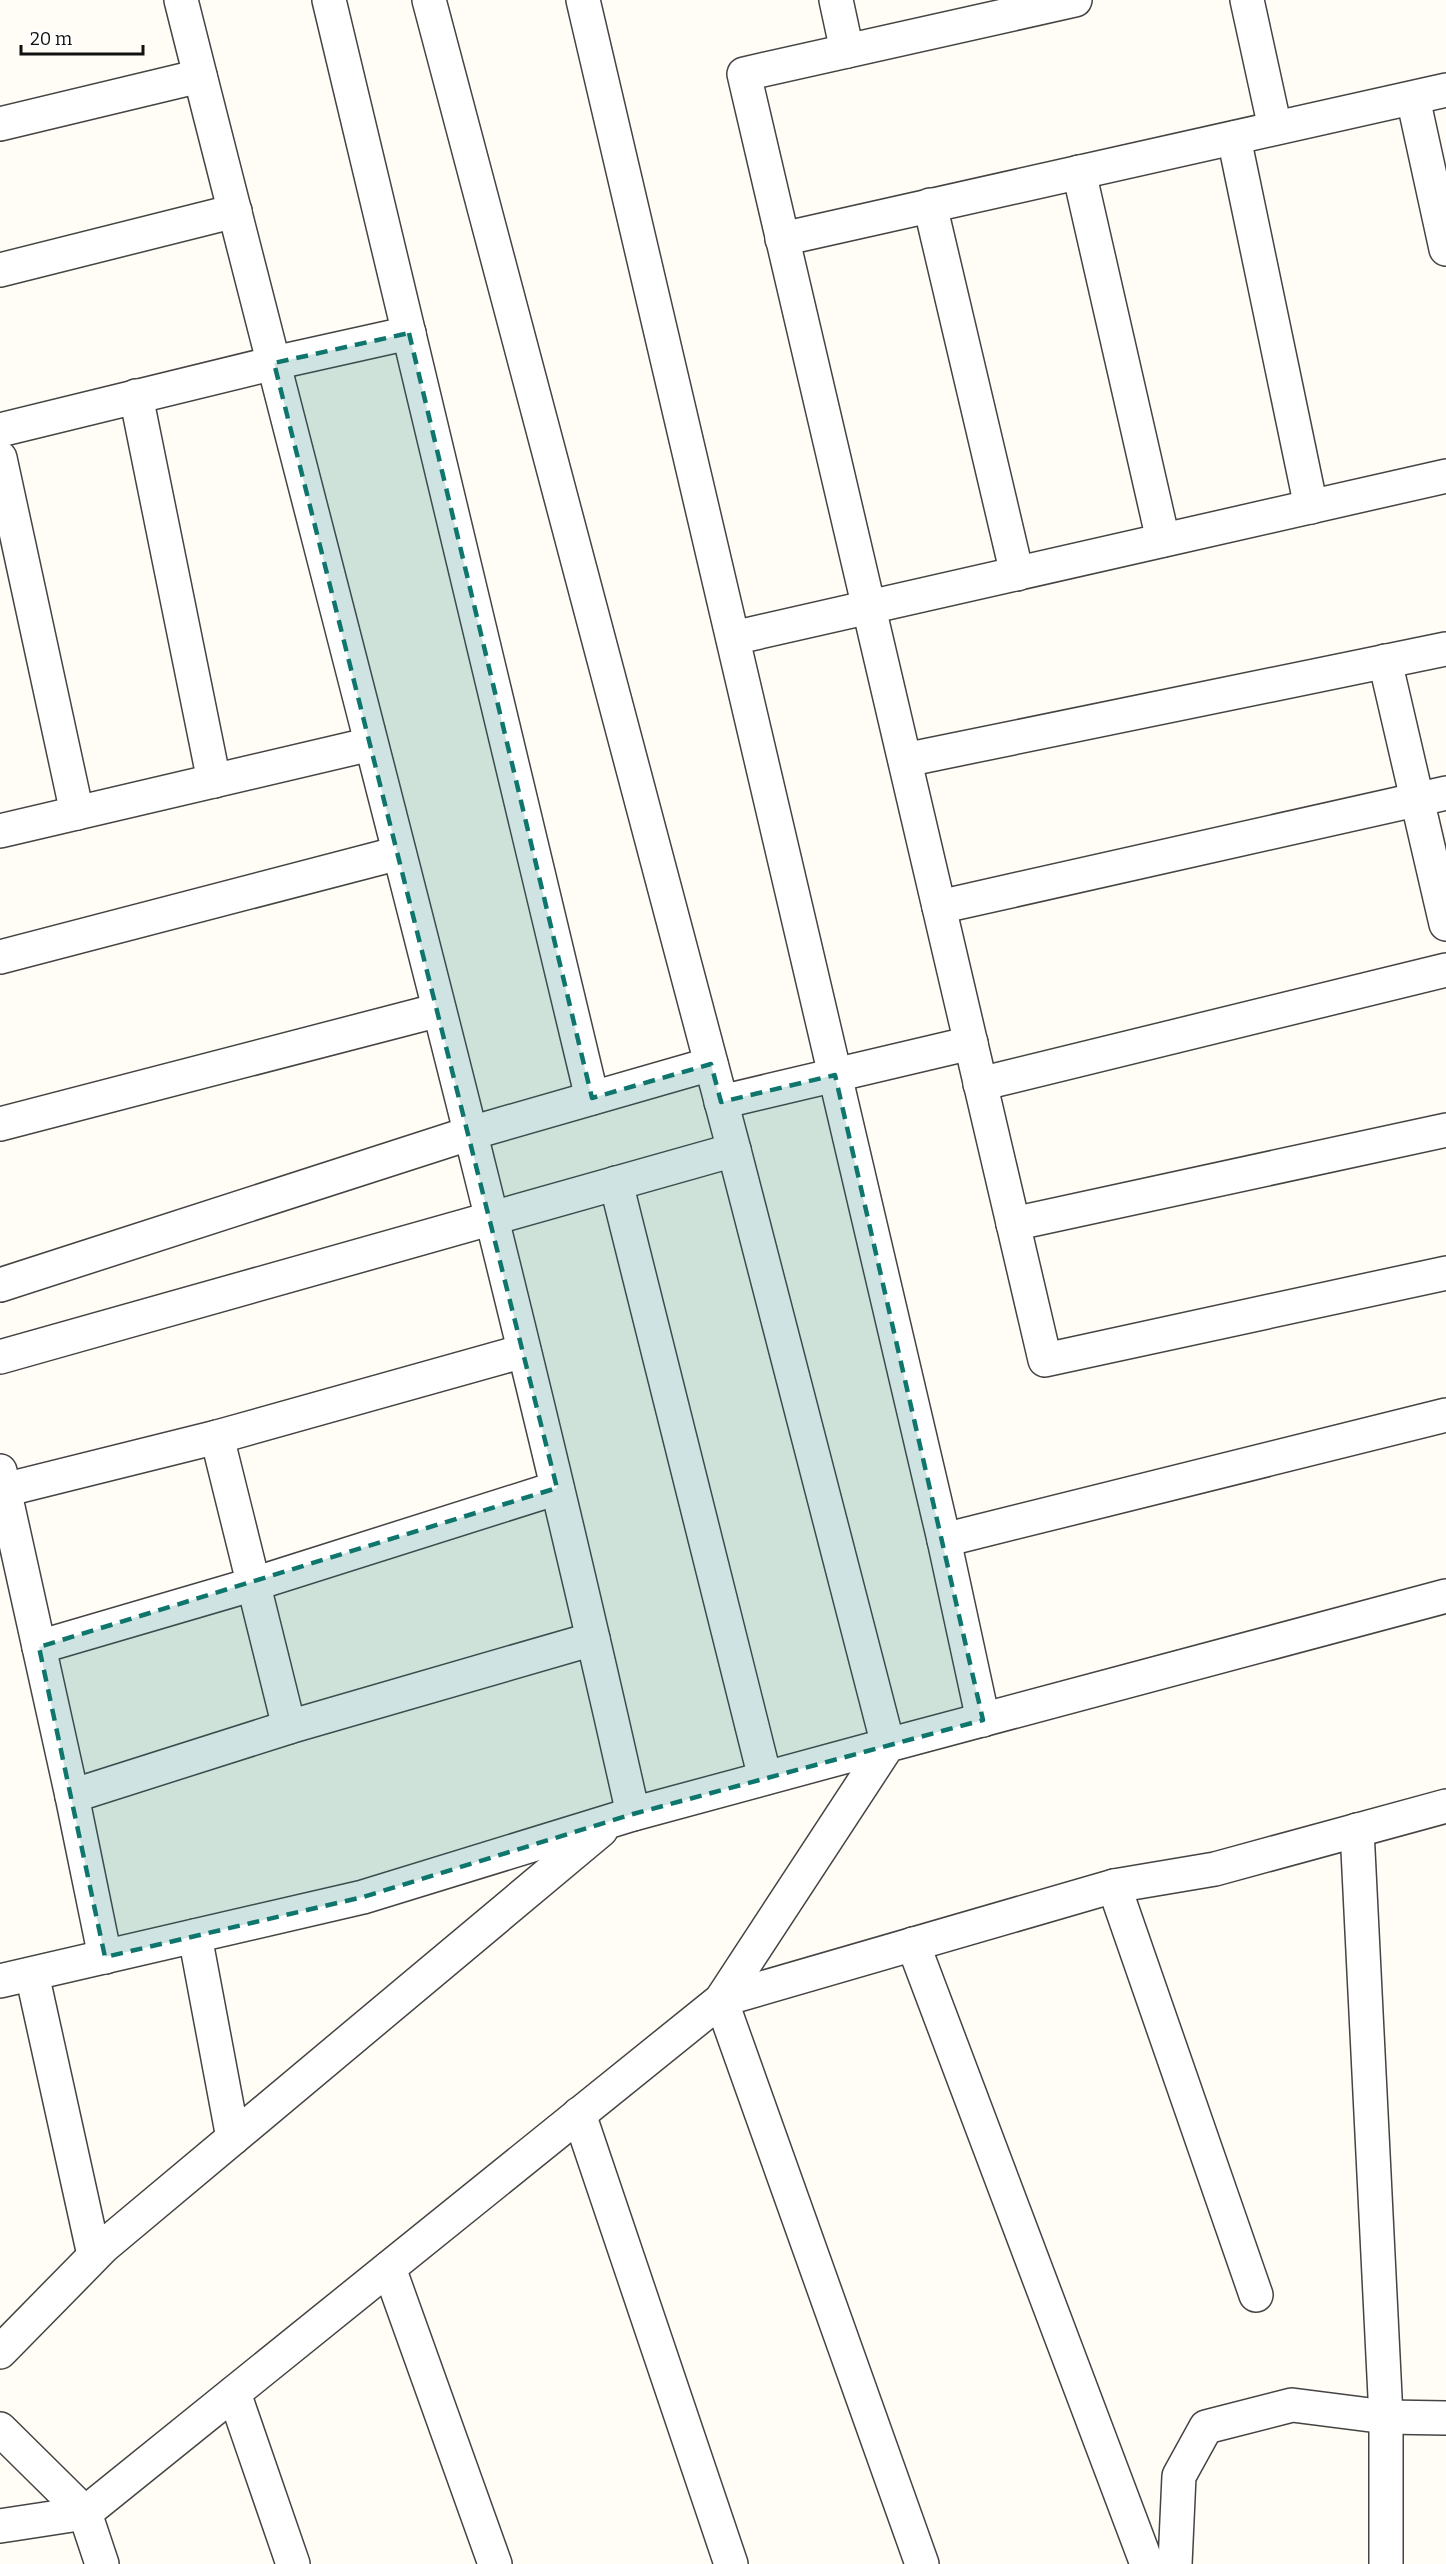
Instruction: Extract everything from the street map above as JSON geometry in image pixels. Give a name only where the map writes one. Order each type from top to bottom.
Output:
[{"type":"street","points":[[182,0],[471,1133],[558,1488],[593,1639],[622,1817]]},
{"type":"street","points":[[329,0],[592,1098]]},
{"type":"street","points":[[0,2526],[85,2513],[721,2000],[888,1745],[734,1150],[429,0]]},
{"type":"street","points":[[582,0],[944,1540],[983,1720]]},
{"type":"street","points":[[836,0],[847,51]]},
{"type":"street","points":[[1075,0],[744,74],[1045,1360],[1446,1273]]},
{"type":"street","points":[[1247,0],[1275,128]]},
{"type":"street","points":[[0,124],[200,76]]},
{"type":"street","points":[[782,238],[1446,90]]},
{"type":"street","points":[[1413,98],[1446,249]]},
{"type":"street","points":[[1234,138],[1311,507]]},
{"type":"street","points":[[1079,172],[1163,540]]},
{"type":"street","points":[[930,206],[1017,574]]},
{"type":"street","points":[[0,270],[235,211]]},
{"type":"street","points":[[0,430],[274,363],[409,333]]},
{"type":"street","points":[[136,396],[214,781]]},
{"type":"street","points":[[0,458],[78,813]]},
{"type":"street","points":[[733,638],[1446,476]]},
{"type":"street","points":[[905,760],[1446,649]]},
{"type":"street","points":[[1385,661],[1432,796],[1446,924]]},
{"type":"street","points":[[0,831],[371,744]]},
{"type":"street","points":[[939,907],[1432,796]]},
{"type":"street","points":[[0,957],[399,853]]},
{"type":"street","points":[[980,1084],[1446,970]]},
{"type":"street","points":[[0,1124],[439,1010]]},
{"type":"street","points":[[721,1102],[971,1043]]},
{"type":"street","points":[[0,1285],[471,1133],[711,1064]]},
{"type":"street","points":[[1013,1224],[1446,1130]]},
{"type":"street","points":[[0,1358],[734,1150]]},
{"type":"street","points":[[616,1183],[765,1778]]},
{"type":"street","points":[[105,1957],[2,1481],[217,1437],[524,1352]]},
{"type":"street","points":[[944,1540],[1446,1415]]},
{"type":"street","points":[[217,1437],[289,1727]]},
{"type":"street","points":[[39,1647],[254,1584],[558,1488]]},
{"type":"street","points":[[0,1981],[363,1897],[622,1817],[1446,1596]]},
{"type":"street","points":[[72,1796],[289,1727],[593,1639]]},
{"type":"street","points":[[721,2000],[1114,1886],[1215,1869],[1446,1806]]},
{"type":"street","points":[[0,2352],[94,2255],[622,1817]]},
{"type":"street","points":[[1357,1830],[1386,2417],[1386,2564]]},
{"type":"street","points":[[1114,1886],[1256,2295]]},
{"type":"street","points":[[195,1936],[233,2138]]},
{"type":"street","points":[[913,1944],[1147,2564]]},
{"type":"street","points":[[32,1974],[94,2255]]},
{"type":"street","points":[[721,2000],[922,2564]]},
{"type":"street","points":[[579,2114],[731,2564]]},
{"type":"street","points":[[389,2268],[495,2564]]},
{"type":"street","points":[[234,2393],[293,2564]]},
{"type":"street","points":[[1174,2564],[1179,2476],[1206,2427],[1292,2404],[1386,2417],[1446,2418]]},
{"type":"street","points":[[0,2429],[85,2513],[102,2564]]},
{"type":"highlighted area","points":[[409,333],[592,1098],[711,1064],[721,1102],[835,1075],[983,1720],[633,1814],[363,1897],[105,1957],[39,1647],[557,1488],[274,363]]}]
